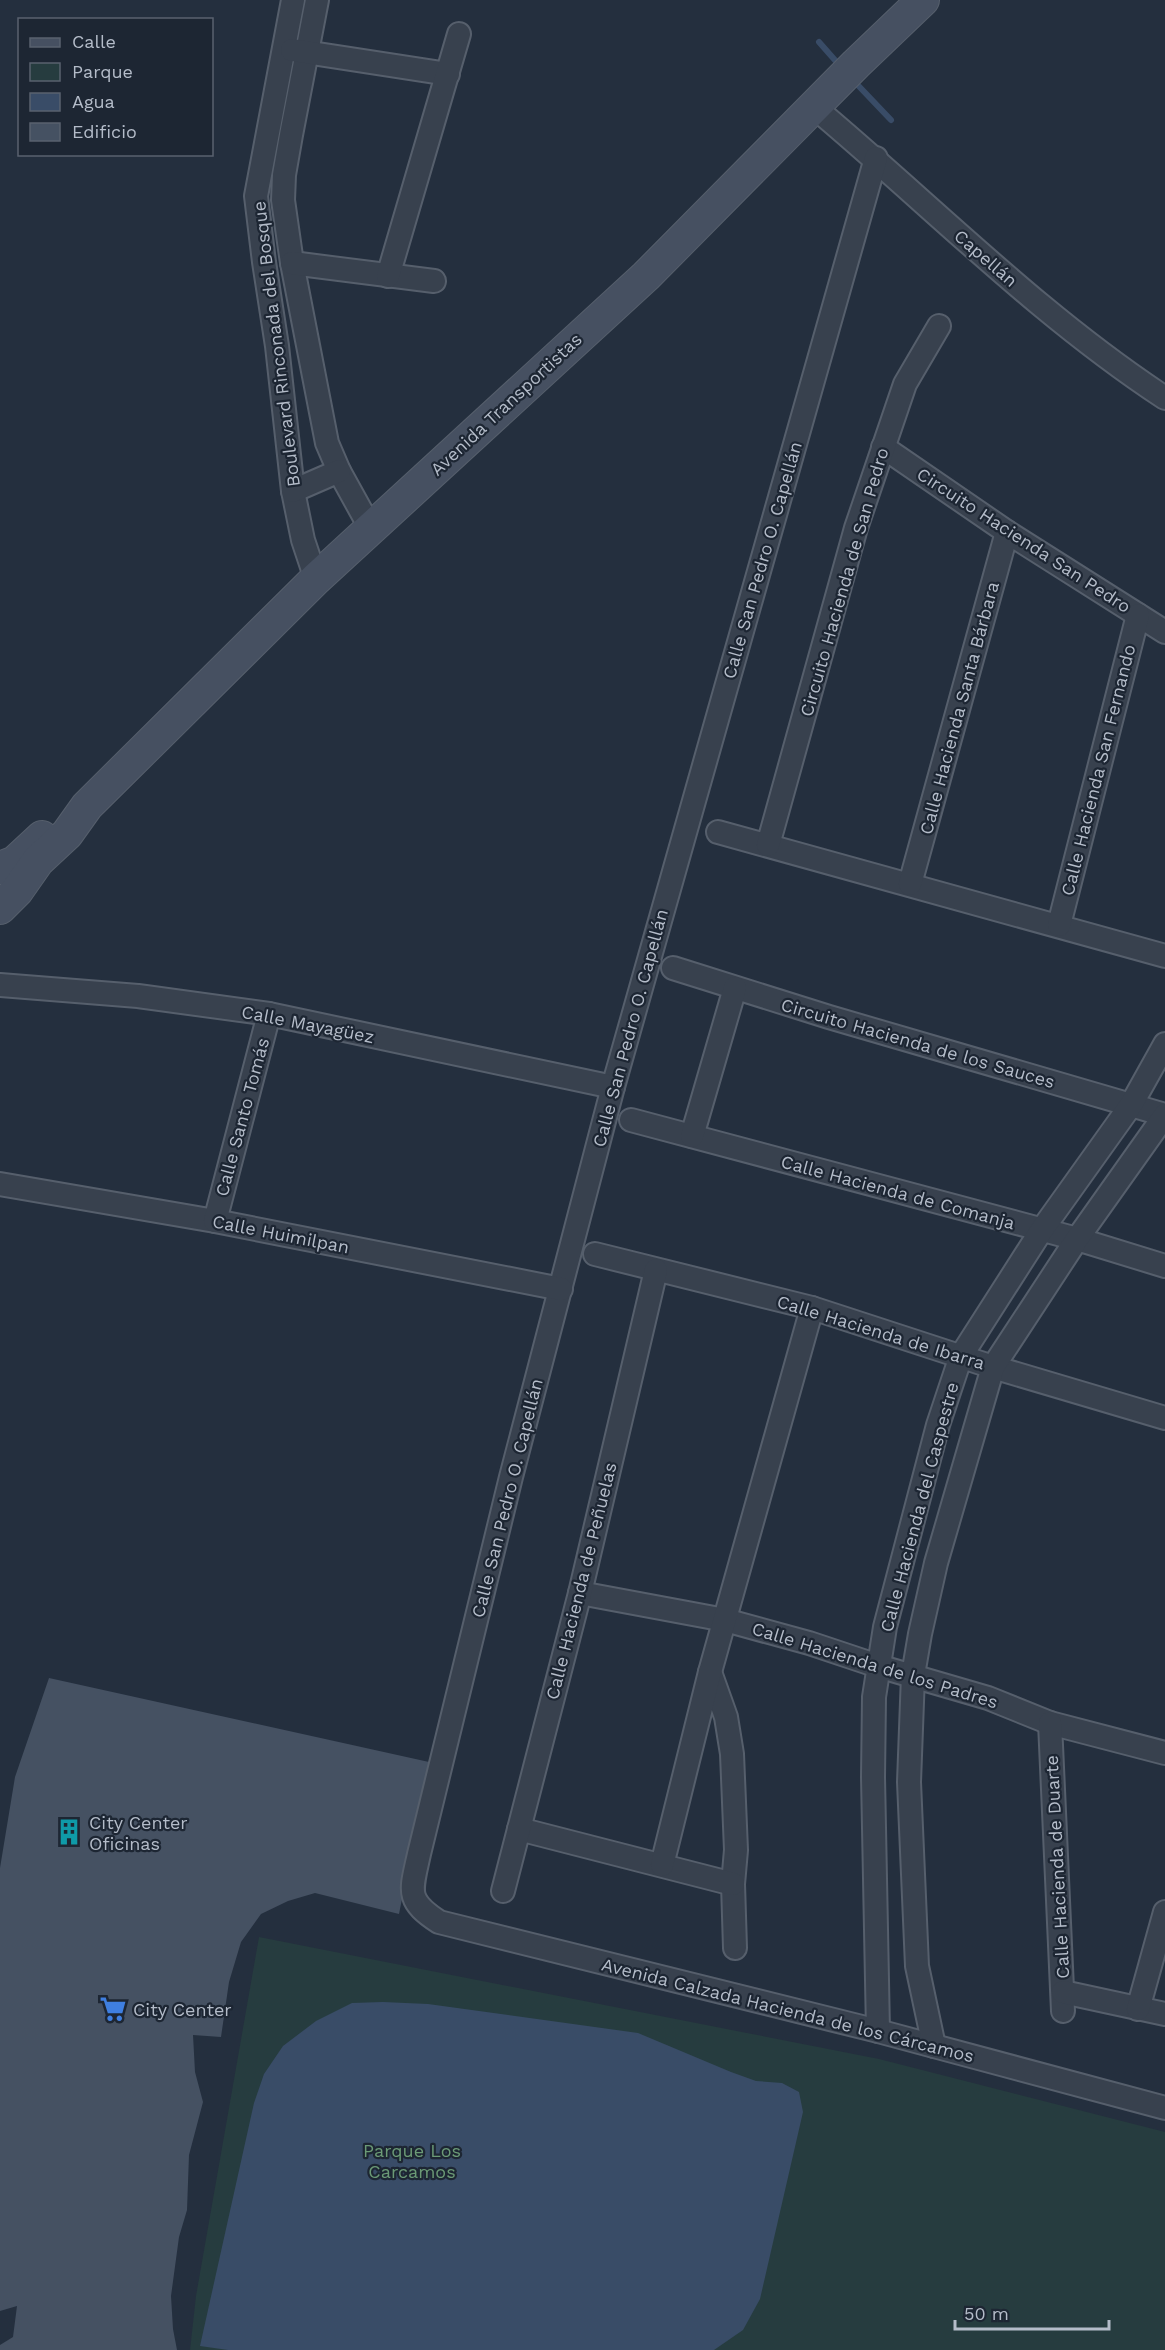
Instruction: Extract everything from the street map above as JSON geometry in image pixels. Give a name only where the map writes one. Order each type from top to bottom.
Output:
[{"type":"street","name":"Boulevard Rinconada del Bosque","points":[[293,0],[256,196],[277,346],[293,491],[303,540],[316,579]]},
{"type":"street","name":"Boulevard Rinconada del Bosque","points":[[317,0],[284,175],[285,224],[318,407],[327,443],[370,529]]},
{"type":"street","name":"Avenida Transportistas","points":[[0,908],[17,891],[38,861],[67,834],[87,806],[316,579],[646,276],[922,0]]},
{"type":"street","points":[[388,276],[459,34]]},
{"type":"street","points":[[283,49],[448,74]]},
{"type":"street","name":"Capellán","points":[[821,100],[876,159],[975,249],[1048,311],[1165,398]]},
{"type":"street","name":"Calle San Pedro O. Capellán","points":[[417,1904],[413,1890],[414,1876],[508,1488],[613,1087],[876,159]]},
{"type":"street","points":[[292,263],[434,281]]},
{"type":"street","name":"Circuito Hacienda de San Pedro","points":[[768,845],[856,528],[905,384],[939,326]]},
{"type":"street","name":"Circuito Hacienda San Pedro","points":[[883,447],[1008,532],[1165,632]]},
{"type":"street","points":[[293,491],[339,471]]},
{"type":"street","name":"Calle Hacienda Santa Bárbara","points":[[910,884],[1008,532]]},
{"type":"street","name":"Calle Hacienda San Fernando","points":[[1059,925],[1138,615]]},
{"type":"street","name":"Avenida Transportistas","points":[[0,868],[15,862],[45,833],[87,806]]},
{"type":"street","points":[[718,832],[1165,956]]},
{"type":"street","name":"Circuito Hacienda de los Sauces","points":[[673,968],[1165,1115]]},
{"type":"street","name":"Calle Mayagüez","points":[[0,985],[138,996],[269,1014],[613,1087]]},
{"type":"street","points":[[692,1136],[735,988]]},
{"type":"street","name":"Calle Santo Tomás","points":[[215,1221],[269,1014]]},
{"type":"street","name":"Calle Hacienda del Caspestre","points":[[878,2031],[872,1721],[885,1627],[938,1425],[962,1356],[1041,1231],[1131,1105],[1165,1044]]},
{"type":"street","name":"Calle Hacienda del Caspestre","points":[[934,2046],[917,1966],[909,1782],[913,1675],[936,1563],[993,1367],[1077,1239],[1165,1115]]},
{"type":"street","name":"Calle Hacienda de Comanja","points":[[631,1120],[1077,1239],[1165,1266]]},
{"type":"street","name":"Calle Huimilpan","points":[[0,1184],[215,1221],[561,1289]]},
{"type":"street","name":"Calle Hacienda de Ibarra","points":[[595,1254],[812,1308],[993,1367],[1165,1418]]},
{"type":"street","name":"Calle Hacienda de Peñuelas","points":[[503,1891],[580,1593],[656,1270]]},
{"type":"street","points":[[662,1865],[710,1672],[812,1308]]},
{"type":"street","name":"Calle Hacienda de los Padres","points":[[580,1593],[725,1620],[809,1643],[988,1698],[1050,1723],[1165,1754]]},
{"type":"street","points":[[710,1672],[726,1718],[732,1754],[736,1850],[733,1884],[735,1948]]},
{"type":"street","name":"Calle Hacienda de Duarte","points":[[1050,1723],[1063,2002],[1138,2008]]},
{"type":"street","points":[[519,1829],[733,1884]]},
{"type":"street","name":"Avenida Calzada Hacienda de los Cárcamos","points":[[417,1904],[420,1910],[439,1922],[878,2031],[1165,2108]]},
{"type":"street","points":[[1165,1912],[1138,2008],[1165,2014]]},
{"type":"green space","name":"Parque Los Carcamos","points":[[259,1937],[879,2059],[1165,2132],[1165,2350],[190,2350],[196,2296]]},
{"type":"water","points":[[352,2003],[428,2004],[638,2033],[731,2072],[756,2081],[782,2083],[799,2092],[803,2112],[760,2299],[743,2330],[714,2350],[228,2350],[200,2346],[254,2103],[264,2074],[283,2046],[316,2021]]},
{"type":"building","name":"City Center","points":[[49,1678],[429,1762],[399,1914],[315,1893],[288,1901],[261,1914],[241,1942],[229,1982],[221,2037],[193,2035],[195,2072],[203,2102],[189,2155],[187,2210],[179,2237],[171,2296],[177,2350],[0,2350],[0,2345],[13,2337],[17,2306],[0,2311],[0,1868],[15,1777]]},
{"type":"waterway","points":[[819,42],[841,67]]},
{"type":"waterway","points":[[852,79],[891,120]]},
{"type":"place","name":"City Center Oficinas","points":[[69,1832]]},
{"type":"place","name":"City Center","points":[[113,2009]]}]
